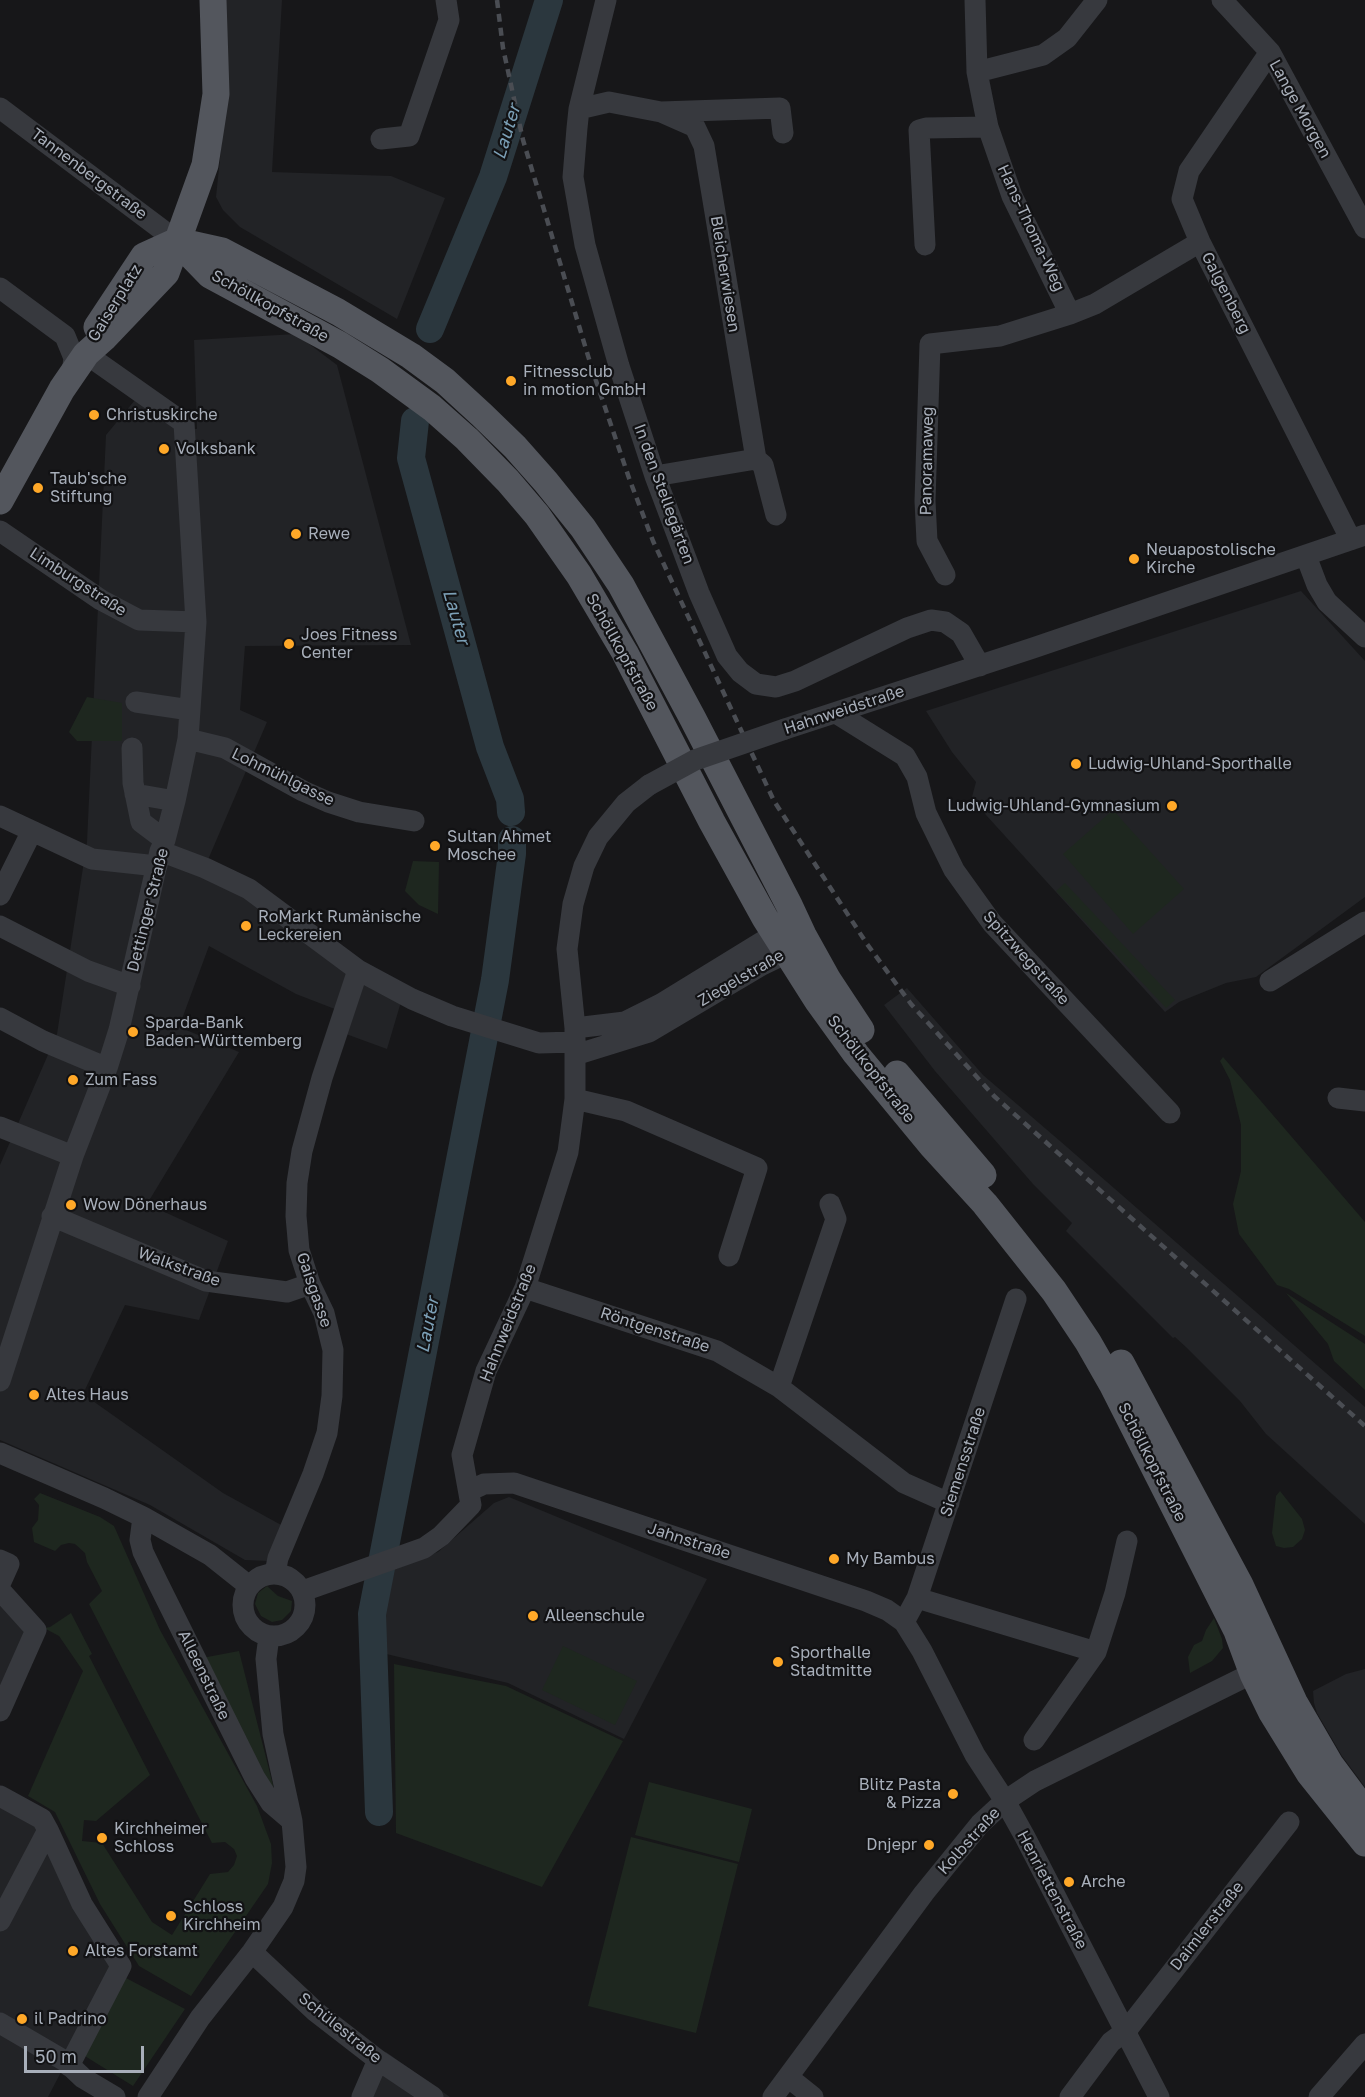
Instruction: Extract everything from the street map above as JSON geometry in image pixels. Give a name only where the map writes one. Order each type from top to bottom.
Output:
[{"type":"main road","points":[[204,0],[206,95],[210,130]]},
{"type":"main road","points":[[177,241],[206,165],[216,94],[213,0]]},
{"type":"main road","name":"Gaiserplatz","points":[[79,364],[93,332],[144,256],[177,241]]},
{"type":"main road","name":"Schöllkopfstraße","points":[[177,241],[210,274],[324,336],[392,378],[432,408],[467,440],[526,502],[579,575],[625,653],[712,822],[788,941],[828,980],[857,1025],[1063,1271],[1100,1327],[1240,1585],[1264,1668],[1272,1713],[1309,1773],[1365,1843]]},
{"type":"main road","points":[[0,501],[79,364]]},
{"type":"main road","name":"Schöllkopfstraße","points":[[1264,1668],[1294,1702],[1329,1764],[1365,1811]]},
{"type":"street","points":[[381,140],[409,136],[449,20],[446,0]]},
{"type":"street","name":"In den Stellegärten","points":[[606,0],[579,109],[573,177],[585,245],[616,356],[655,477],[699,593],[728,656],[740,672],[756,684],[776,687],[795,681],[907,628],[931,620],[945,622],[961,633],[980,666]]},
{"type":"street","name":"Hans-Thoma-Weg","points":[[975,0],[977,72],[987,127],[1012,196],[1070,314]]},
{"type":"street","points":[[977,72],[1043,55],[1067,38],[1097,0]]},
{"type":"street","name":"Lange Morgen","points":[[1222,0],[1269,52],[1365,228]]},
{"type":"street","name":"Galgenberg","points":[[1269,52],[1189,171],[1182,199],[1200,242],[1358,538]]},
{"type":"street","name":"Bleicherwiesen","points":[[579,109],[609,102],[661,112],[780,108],[783,133]]},
{"type":"street","name":"Tannenbergstraße","points":[[0,108],[177,241]]},
{"type":"street","name":"Bleicherwiesen","points":[[661,112],[695,128],[704,146],[756,459],[763,465],[776,515]]},
{"type":"street","points":[[925,244],[919,130],[987,127]]},
{"type":"street","name":"Hans-Thoma-Weg","points":[[930,344],[1000,336],[1070,314],[1095,304],[1200,242]]},
{"type":"street","points":[[0,288],[65,336],[79,364]]},
{"type":"street","name":"Panoramaweg","points":[[930,344],[924,501],[927,542],[945,574]]},
{"type":"street","name":"Gaiserplatz","points":[[79,364],[184,423]]},
{"type":"street","name":"Dettinger Straße","points":[[0,1381],[52,1216],[107,1068],[176,801],[188,739],[196,622],[184,423]]},
{"type":"street","points":[[655,477],[756,459]]},
{"type":"street","name":"Limburgstraße","points":[[0,531],[101,600],[139,620],[196,622]]},
{"type":"street","name":"Hahnweidstraße","points":[[469,1491],[462,1455],[486,1371],[525,1288],[567,1152],[575,1099],[575,1042],[567,949],[573,904],[584,866],[598,837],[626,803],[649,785],[695,760],[1358,538]]},
{"type":"street","points":[[1306,556],[1317,585],[1327,602],[1365,637]]},
{"type":"street","points":[[136,702],[190,710]]},
{"type":"street","name":"Spitzwegstraße","points":[[836,713],[906,756],[916,777],[926,813],[954,870],[992,923],[1170,1113]]},
{"type":"street","name":"Lohmühlgasse","points":[[188,739],[225,748],[303,791],[328,802],[359,812],[414,821]]},
{"type":"street","points":[[0,816],[92,859],[161,852],[141,822],[133,783],[132,748]]},
{"type":"street","points":[[135,794],[176,801]]},
{"type":"street","points":[[0,895],[32,831]]},
{"type":"street","name":"Ziegelstraße","points":[[161,852],[205,868],[249,889],[358,970],[412,999],[472,1023],[539,1043],[575,1042],[649,1032],[762,966],[788,941]]},
{"type":"street","points":[[1270,981],[1365,922]]},
{"type":"street","points":[[0,926],[87,971],[129,986]]},
{"type":"street","name":"Gaisgasse","points":[[275,1573],[278,1558],[313,1474],[327,1433],[332,1396],[333,1350],[324,1313],[310,1284],[299,1250],[296,1216],[297,1183],[302,1151],[322,1078],[358,970]]},
{"type":"street","points":[[0,1018],[43,1041],[107,1068]]},
{"type":"street","points":[[1338,1098],[1365,1101]]},
{"type":"street","points":[[575,1099],[626,1111],[757,1168],[729,1256]]},
{"type":"street","points":[[0,1127],[73,1156]]},
{"type":"street","points":[[779,1387],[836,1219],[831,1204]]},
{"type":"street","name":"Walkstraße","points":[[52,1216],[206,1281],[287,1292],[310,1284]]},
{"type":"street","name":"Röntgenstraße","points":[[525,1288],[717,1351],[779,1387],[904,1483],[949,1503]]},
{"type":"street","name":"Siemensstraße","points":[[904,1622],[917,1598],[1016,1299]]},
{"type":"street","points":[[0,1453],[143,1517],[210,1555],[249,1586]]},
{"type":"street","name":"Jahnstraße","points":[[469,1491],[484,1484],[514,1483],[866,1601],[887,1610],[904,1622]]},
{"type":"street","points":[[303,1591],[424,1548],[441,1536],[471,1505],[469,1491]]},
{"type":"street","name":"Alleenstraße","points":[[143,1517],[140,1540],[143,1552],[158,1583],[255,1778],[271,1803],[292,1821]]},
{"type":"street","points":[[1034,1740],[1096,1652],[1115,1593],[1127,1541]]},
{"type":"street","points":[[0,1560],[9,1564],[0,1584]]},
{"type":"street","points":[[275,1573],[286,1575],[296,1581],[303,1591],[306,1608],[300,1624],[286,1634],[269,1636],[256,1631],[247,1621],[243,1608],[249,1586],[262,1576],[275,1573]]},
{"type":"street","points":[[0,1590],[36,1630],[0,1711]]},
{"type":"street","points":[[917,1598],[1096,1652]]},
{"type":"street","name":"Henriettenstraße","points":[[904,1622],[922,1651],[975,1755],[1005,1801],[1159,2097]]},
{"type":"street","points":[[148,2097],[200,2018],[252,1952],[283,1906],[294,1881],[296,1867],[292,1821],[273,1734],[266,1659],[269,1636]]},
{"type":"street","name":"Kolbstraße","points":[[773,2097],[953,1856],[980,1824],[1005,1801],[1035,1780],[1264,1668]]},
{"type":"street","points":[[0,1796],[42,1819],[82,1904],[122,1966],[69,2067]]},
{"type":"street","name":"Daimlerstraße","points":[[1070,2097],[1111,2042],[1126,2031],[1289,1822]]},
{"type":"street","points":[[0,1921],[48,1830]]},
{"type":"street","name":"Schülestraße","points":[[252,1952],[316,2012],[378,2060],[433,2097]]},
{"type":"street","points":[[0,2023],[65,2061],[69,2067],[115,2097]]},
{"type":"street","points":[[1319,2097],[1365,2044]]},
{"type":"street","points":[[362,2097],[378,2060]]},
{"type":"street","points":[[788,2077],[813,2097]]},
{"type":"shaded area","points":[[222,0],[282,0],[272,172],[391,176],[445,198],[397,319],[240,227],[223,210],[216,197],[222,139]]},
{"type":"shaded area","points":[[296,334],[337,365],[411,645],[245,646],[240,710],[267,722],[207,862],[349,953],[406,985],[387,1049],[335,1030],[340,1011],[296,994],[209,946],[179,1027],[239,1052],[147,1204],[228,1241],[199,1320],[125,1305],[83,1394],[223,1493],[283,1526],[269,1561],[245,1560],[150,1505],[0,1440],[0,1165],[57,1034],[87,842],[106,435],[135,400],[175,428],[197,429],[194,340]]},
{"type":"shaded area","name":"Ludwig-Uhland-Gymnasium","points":[[1301,591],[1365,661],[1365,897],[1256,977],[1226,983],[1179,1002],[1165,1012],[986,815],[972,797],[976,782],[952,752],[926,711]]},
{"type":"shaded area","points":[[87,697],[122,703],[122,741],[77,741],[69,732]]},
{"type":"shaded area","points":[[1113,810],[1184,889],[1133,934],[1063,854]]},
{"type":"shaded area","points":[[413,861],[439,862],[438,914],[419,905],[405,891]]},
{"type":"shaded area","points":[[1065,883],[1175,1000],[1166,1008],[1056,891]]},
{"type":"shaded area","points":[[907,988],[983,1075],[1365,1407],[1365,1524],[1266,1434],[1240,1401],[1066,1231],[1072,1223],[1033,1184],[935,1071],[884,1005]]},
{"type":"shaded area","points":[[1223,1057],[1365,1222],[1365,1336],[1289,1289],[1277,1285],[1239,1234],[1233,1204],[1241,1171],[1241,1125],[1230,1080],[1220,1061]]},
{"type":"shaded area","points":[[1286,1293],[1365,1344],[1365,1390],[1334,1361],[1328,1344]]},
{"type":"shaded area","points":[[1280,1491],[1302,1519],[1305,1530],[1302,1539],[1293,1547],[1276,1546],[1272,1533],[1276,1496]]},
{"type":"shaded area","points":[[40,1493],[100,1517],[114,1526],[160,1630],[257,1806],[271,1844],[272,1863],[268,1884],[191,1996],[139,1966],[100,1904],[55,1812],[28,1796],[83,1671],[59,1636],[44,1628],[50,1627],[71,1613],[92,1654],[89,1656],[150,1775],[96,1821],[84,1820],[82,1841],[102,1843],[152,1922],[172,1935],[210,1874],[228,1872],[237,1856],[234,1849],[225,1842],[212,1843],[89,1604],[102,1591],[87,1562],[85,1553],[75,1544],[61,1545],[55,1551],[34,1542],[32,1528],[38,1520],[39,1505],[34,1499]]},
{"type":"shaded area","name":"Alleenschule","points":[[509,1497],[707,1579],[624,1739],[508,1683],[378,1652],[380,1575],[438,1552],[494,1503]]},
{"type":"shaded area","points":[[267,1586],[278,1596],[292,1601],[291,1611],[282,1620],[272,1622],[261,1616],[255,1604],[258,1593]]},
{"type":"shaded area","points":[[0,1594],[33,1630],[0,1701]]},
{"type":"shaded area","points":[[1214,1618],[1223,1648],[1212,1661],[1190,1673],[1188,1657],[1194,1645],[1202,1641]]},
{"type":"shaded area","points":[[563,1646],[637,1681],[615,1725],[542,1690]]},
{"type":"shaded area","points":[[239,1651],[277,1801],[202,1658]]},
{"type":"shaded area","points":[[394,1664],[506,1686],[623,1741],[542,1887],[396,1833]]},
{"type":"shaded area","points":[[1365,1669],[1365,1787],[1342,1756],[1317,1713],[1313,1691],[1346,1674]]},
{"type":"shaded area","points":[[649,1782],[752,1809],[739,1862],[635,1835]]},
{"type":"shaded area","points":[[0,1802],[41,1825],[117,1965],[48,2097],[0,2097]]},
{"type":"shaded area","points":[[631,1837],[738,1864],[696,2033],[588,2006]]},
{"type":"shaded area","points":[[126,1978],[185,2009],[133,2086],[80,2053]]},
{"type":"shaded area","points":[[386,2052],[450,2097],[367,2097]]},
{"type":"waterway","name":"Lauter","points":[[430,329],[493,177],[549,0]]},
{"type":"waterway","name":"Lauter","points":[[415,421],[411,458],[490,747],[510,799],[511,812]]},
{"type":"waterway","name":"Lauter","points":[[379,1812],[372,1614],[495,980],[512,840]]},
{"type":"railway","points":[[497,0],[503,48],[523,140],[592,369],[629,478],[653,541],[774,801],[867,944],[911,1004],[994,1096],[1365,1426]]},
{"type":"place","name":"Fitnessclub in motion GmbH","points":[[511,381]]},
{"type":"place","name":"Christuskirche","points":[[94,415]]},
{"type":"place","name":"Volksbank","points":[[164,449]]},
{"type":"place","name":"Taub'sche Stiftung","points":[[38,488]]},
{"type":"place","name":"Rewe","points":[[296,534]]},
{"type":"place","name":"Neuapostolische Kirche","points":[[1134,559]]},
{"type":"place","name":"Joes Fitness Center","points":[[289,644]]},
{"type":"place","name":"Ludwig-Uhland-Sporthalle","points":[[1076,764]]},
{"type":"place","name":"Ludwig-Uhland-Gymnasium","points":[[1172,806]]},
{"type":"place","name":"Sultan Ahmet Moschee","points":[[435,846]]},
{"type":"place","name":"RoMarkt Rumänische Leckereien","points":[[246,926]]},
{"type":"place","name":"Sparda-Bank Baden-Württemberg","points":[[133,1032]]},
{"type":"place","name":"Zum Fass","points":[[73,1080]]},
{"type":"place","name":"Wow Dönerhaus","points":[[71,1205]]},
{"type":"place","name":"Altes Haus","points":[[34,1395]]},
{"type":"place","name":"My Bambus","points":[[834,1559]]},
{"type":"place","name":"Alleenschule","points":[[533,1616]]},
{"type":"place","name":"Sporthalle Stadtmitte","points":[[778,1662]]},
{"type":"place","name":"Blitz Pasta & Pizza","points":[[953,1794]]},
{"type":"place","name":"Kirchheimer Schloss","points":[[102,1838]]},
{"type":"place","name":"Dnjepr","points":[[929,1845]]},
{"type":"place","name":"Arche","points":[[1069,1882]]},
{"type":"place","name":"Schloss Kirchheim","points":[[171,1916]]},
{"type":"place","name":"Altes Forstamt","points":[[73,1951]]},
{"type":"place","name":"il Padrino","points":[[22,2019]]}]
